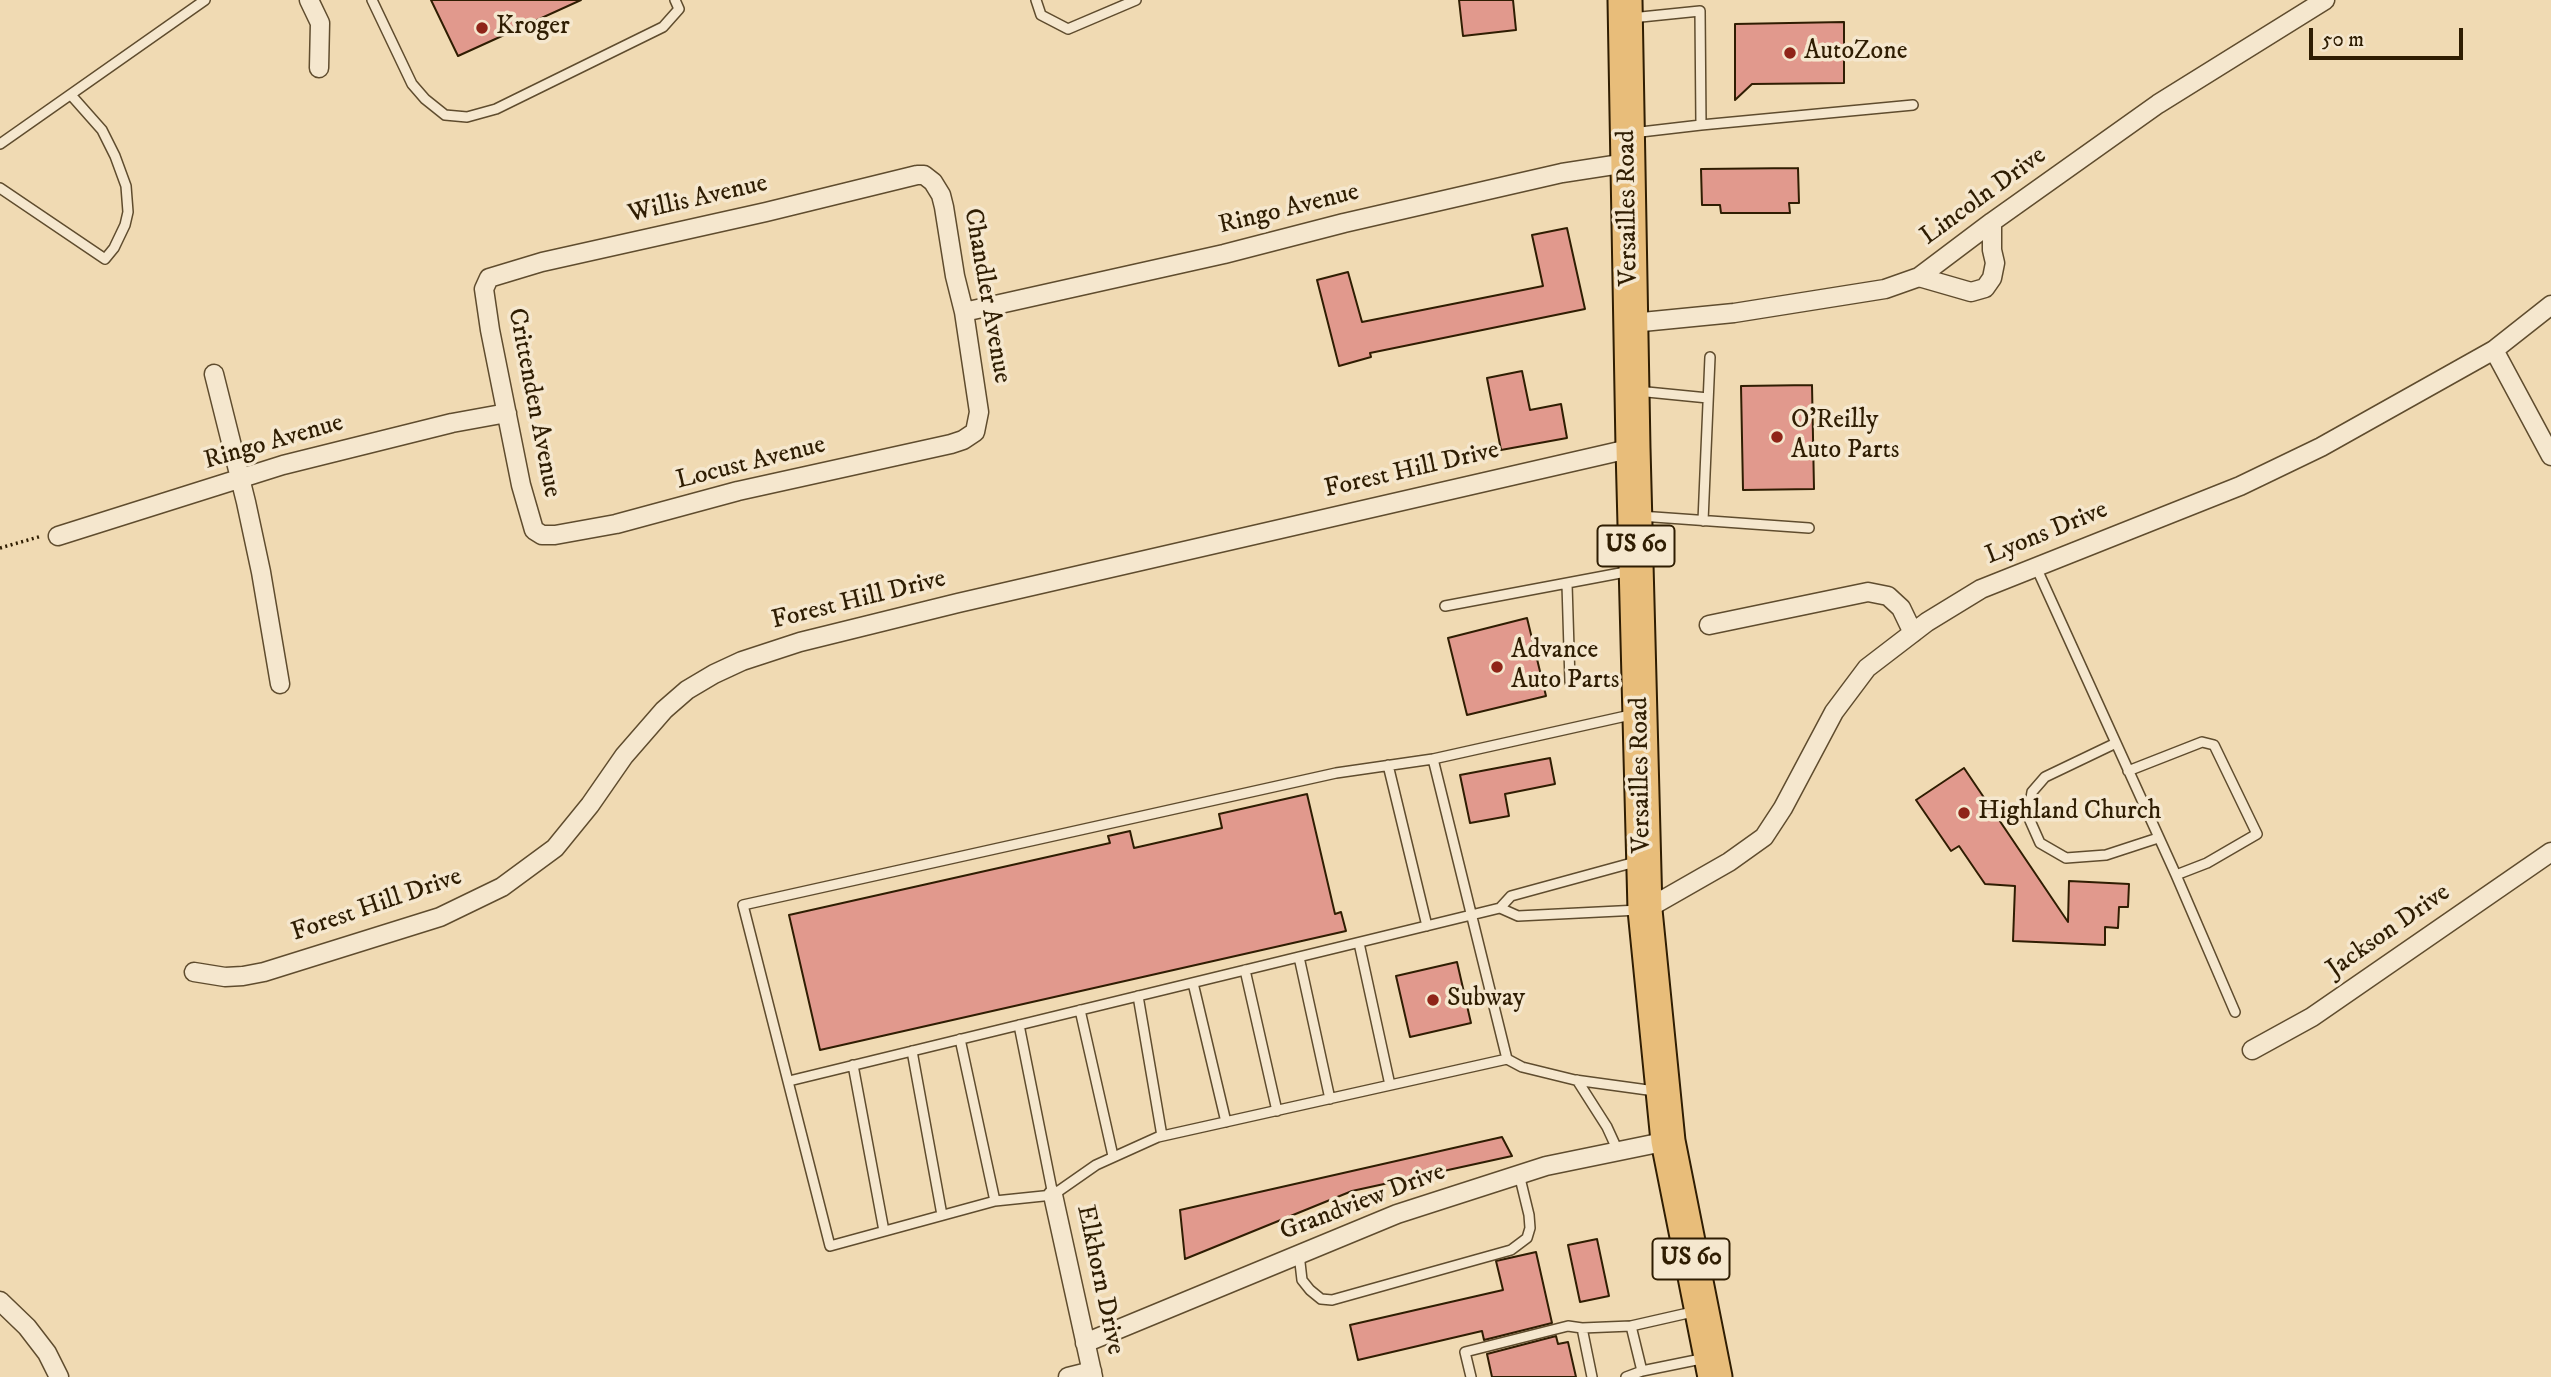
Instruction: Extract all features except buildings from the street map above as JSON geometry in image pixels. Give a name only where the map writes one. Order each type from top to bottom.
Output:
[{"type":"highway","name":"Versailles Road","points":[[1625,9],[1645,910],[1668,1141],[1713,1367]]},
{"type":"street","points":[[309,0],[320,23],[319,68]]},
{"type":"street","name":"Lincoln Drive","points":[[1632,323],[1734,313],[1885,289],[1919,278],[1992,222],[2158,104],[2325,0]]},
{"type":"street","name":"Ringo Avenue","points":[[964,312],[1224,254],[1344,223],[1562,173],[1627,148]]},
{"type":"street","name":"Chandler Avenue","points":[[923,175],[933,182],[941,195],[964,312],[979,412],[975,432]]},
{"type":"street","name":"Willis Avenue","points":[[487,282],[500,272],[923,175]]},
{"type":"street","points":[[1919,278],[1971,292],[1986,288],[1992,278],[1995,263],[1992,222]]},
{"type":"street","name":"Crittenden Avenue","points":[[487,282],[484,289],[490,330],[521,485],[532,526],[538,533]]},
{"type":"street","name":"Lyons Drive","points":[[1645,910],[1729,862],[1764,837],[1783,808],[1833,712],[1867,668],[1913,633],[1981,589],[2253,480],[2321,447],[2494,350],[2551,305]]},
{"type":"street","points":[[2494,350],[2551,456]]},
{"type":"street","points":[[214,374],[261,572],[280,684]]},
{"type":"street","name":"Ringo Avenue","points":[[58,536],[240,478],[331,453],[452,423],[507,413]]},
{"type":"street","name":"Locust Avenue","points":[[538,533],[555,536],[625,522],[738,491],[951,444],[975,432]]},
{"type":"street","name":"Forest Hill Drive","points":[[194,972],[234,977],[264,972],[440,917],[502,887],[555,849],[624,756],[664,710],[713,674],[760,654],[958,603],[1633,448]]},
{"type":"street","points":[[1709,625],[1868,592],[1888,596],[1901,608],[1913,633]]},
{"type":"street","name":"Jackson Drive","points":[[2252,1050],[2312,1017],[2551,852]]},
{"type":"street","name":"Grandview Drive","points":[[1086,1343],[1397,1214],[1546,1166],[1668,1141]]},
{"type":"street","name":"Elkhorn Drive","points":[[1053,1195],[1093,1374]]},
{"type":"street","points":[[0,1301],[27,1327],[47,1353],[59,1377]]},
{"type":"street","points":[[1068,1377],[1093,1374]]},
{"type":"lane","points":[[0,144],[205,0]]},
{"type":"lane","points":[[372,0],[412,84],[425,99],[445,114],[467,117],[496,109],[663,27],[679,9],[675,0]]},
{"type":"lane","points":[[1036,0],[1041,15],[1068,29],[1136,0]]},
{"type":"lane","points":[[1625,9],[1700,11],[1701,125]]},
{"type":"lane","points":[[0,188],[106,259],[125,225],[128,212],[126,186],[116,156],[102,131],[71,95]]},
{"type":"lane","points":[[1627,148],[1701,125],[1913,105]]},
{"type":"lane","points":[[1703,521],[1710,357]]},
{"type":"lane","points":[[1633,391],[1708,398]]},
{"type":"lane","points":[[1635,516],[1809,528]]},
{"type":"lane","points":[[2035,567],[2176,874],[2235,1012]]},
{"type":"lane","points":[[1445,606],[1636,570]]},
{"type":"lane","points":[[1567,584],[1570,682]]},
{"type":"lane","points":[[1640,713],[1433,759],[1336,773],[743,905],[830,1246],[995,1201],[1053,1195],[1096,1165],[1162,1136],[1507,1059],[1522,1067],[1577,1080],[1663,1091]]},
{"type":"lane","points":[[2128,771],[2202,741],[2214,745],[2257,834],[2207,863],[2176,874]]},
{"type":"lane","points":[[2116,743],[2045,776],[2032,792],[2028,816],[2040,843],[2066,858],[2106,855],[2158,838]]},
{"type":"lane","points":[[1433,759],[1507,1059]]},
{"type":"lane","points":[[1388,765],[1427,926]]},
{"type":"lane","points":[[789,1081],[1500,908],[1511,896],[1644,860]]},
{"type":"lane","points":[[1500,908],[1518,916],[1645,910]]},
{"type":"lane","points":[[1359,943],[1390,1085]]},
{"type":"lane","points":[[1299,957],[1329,1099]]},
{"type":"lane","points":[[1244,970],[1277,1111]]},
{"type":"lane","points":[[1193,983],[1226,1122]]},
{"type":"lane","points":[[1138,996],[1162,1136]]},
{"type":"lane","points":[[1080,1010],[1113,1156]]},
{"type":"lane","points":[[1019,1025],[1053,1195]]},
{"type":"lane","points":[[960,1039],[995,1201]]},
{"type":"lane","points":[[912,1051],[942,1215]]},
{"type":"lane","points":[[853,1065],[884,1231]]},
{"type":"lane","points":[[1577,1080],[1607,1127],[1618,1151]]},
{"type":"lane","points":[[1299,1254],[1302,1280],[1321,1299],[1332,1300],[1511,1250],[1527,1238],[1530,1228],[1519,1174]]},
{"type":"lane","points":[[1471,1377],[1465,1352],[1568,1326],[1631,1326],[1702,1310]]},
{"type":"lane","points":[[1631,1326],[1642,1371]]},
{"type":"lane","points":[[1582,1328],[1592,1377]]},
{"type":"lane","points":[[1626,1377],[1642,1371],[1713,1367]]},
{"type":"path","points":[[0,548],[42,536],[58,536]]},
{"type":"place","name":"Kroger","points":[[482,28]]},
{"type":"place","name":"AutoZone","points":[[1790,53]]},
{"type":"place","name":"O'Reilly Auto Parts","points":[[1777,437]]},
{"type":"place","name":"Advance Auto Parts","points":[[1497,667]]},
{"type":"place","name":"Highland Church","points":[[1964,813]]},
{"type":"place","name":"Subway","points":[[1433,1000]]}]
